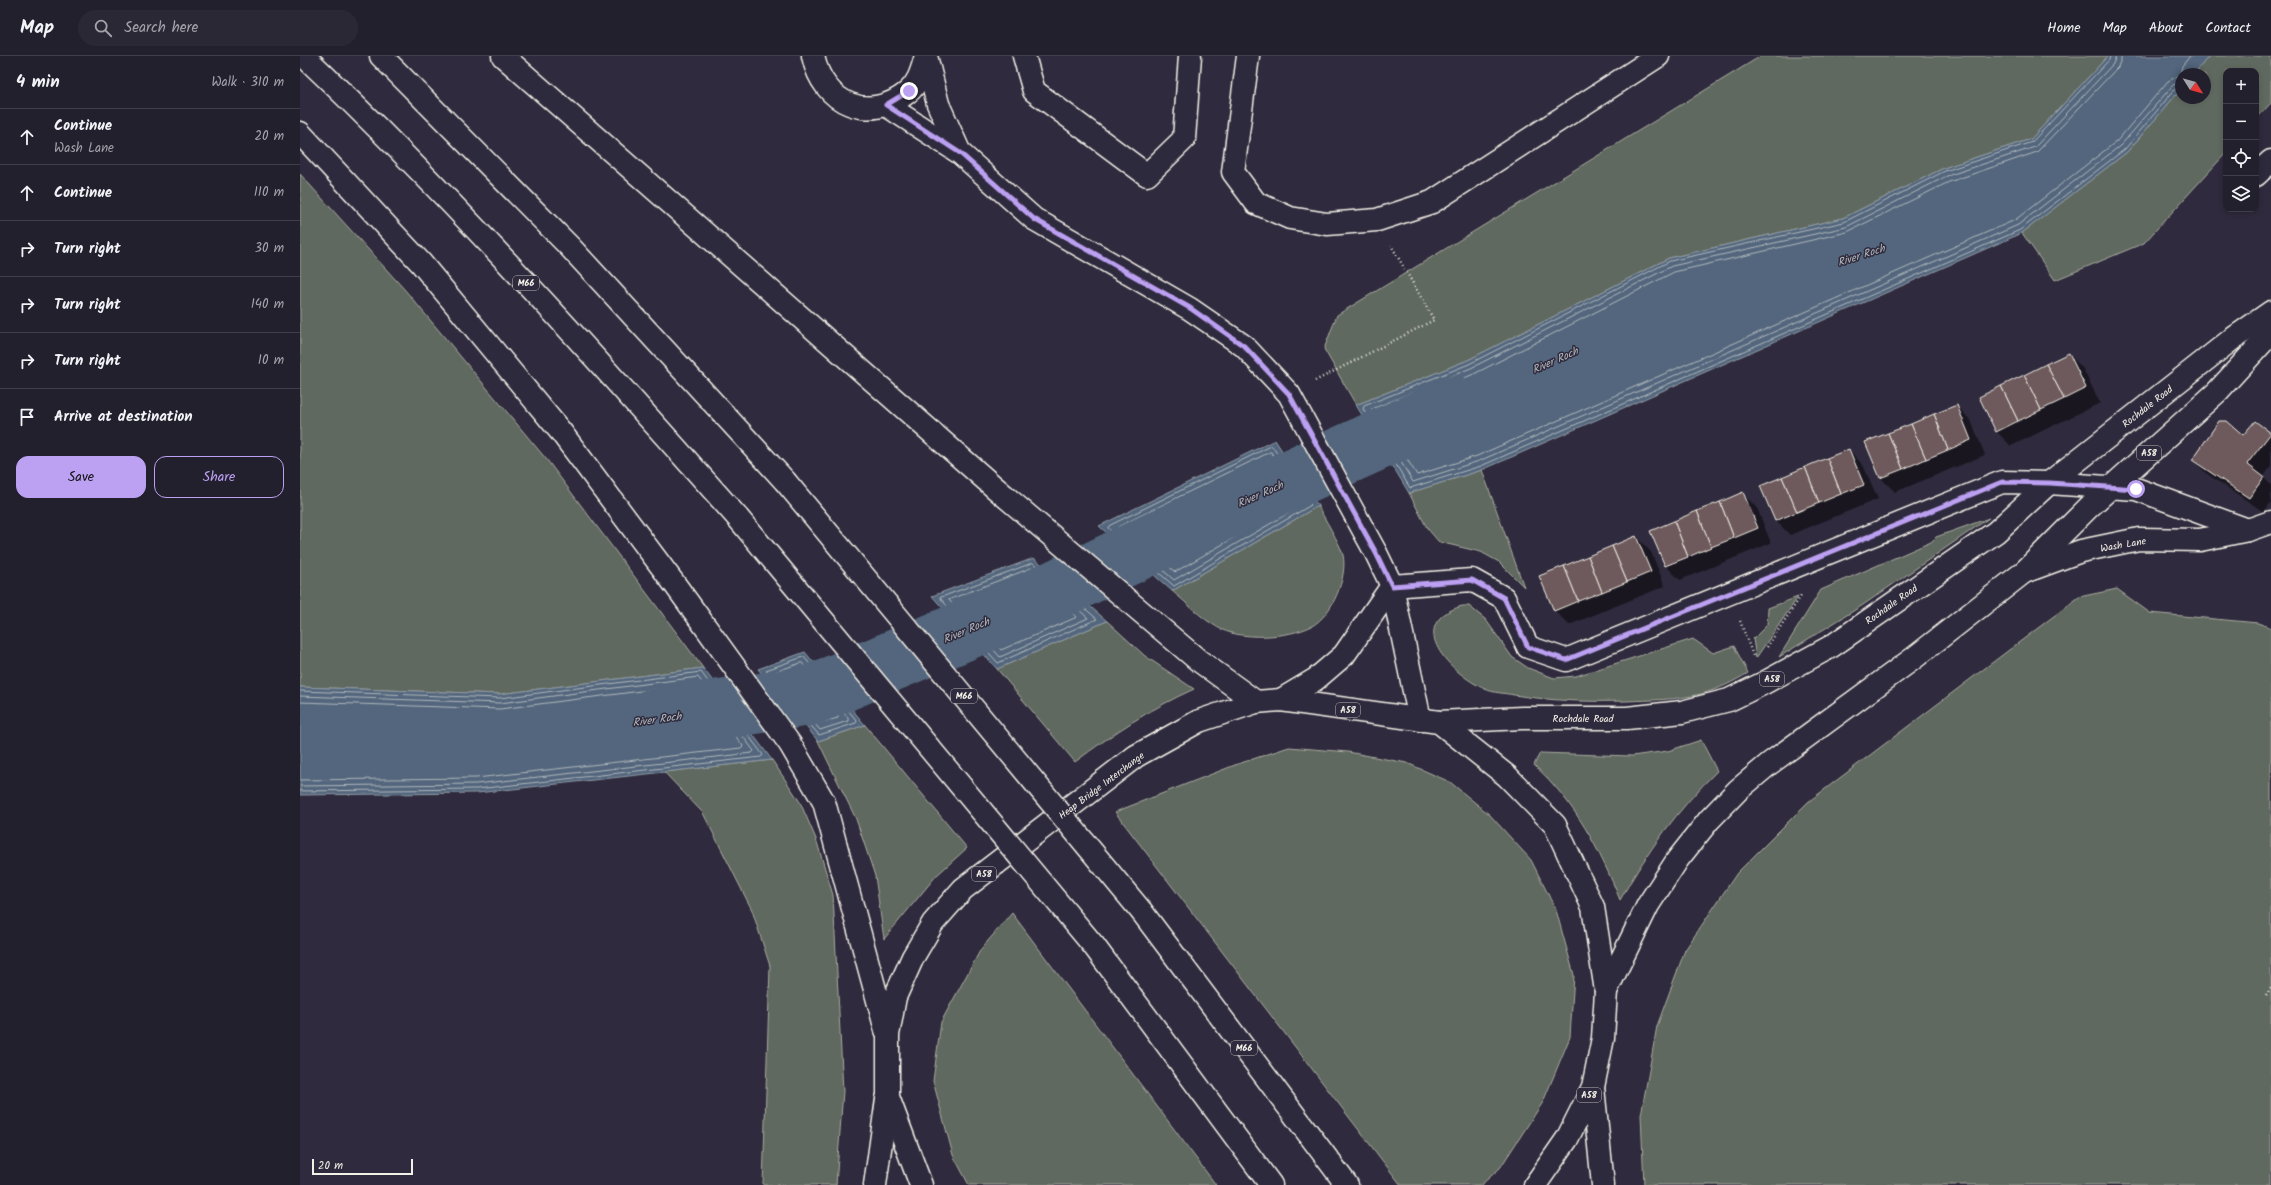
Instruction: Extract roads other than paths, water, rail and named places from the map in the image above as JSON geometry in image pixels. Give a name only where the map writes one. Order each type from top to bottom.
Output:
[{"type":"main road","name":"M66","points":[[304,56],[453,205],[595,356],[738,518],[1094,946],[1271,1185]]},
{"type":"main road","name":"M66","points":[[381,56],[570,247],[785,481],[1142,912],[1347,1185]]},
{"type":"main road","points":[[503,56],[993,486],[1198,660],[1256,702]]},
{"type":"main road","points":[[800,56],[814,64],[826,89],[847,104],[866,108],[886,105],[909,91],[920,75],[926,56]]},
{"type":"main road","points":[[926,56],[938,104],[960,153]]},
{"type":"main road","points":[[1024,56],[1034,91],[1147,175],[1184,140],[1190,56]]},
{"type":"main road","points":[[1248,56],[1233,172],[1256,203],[1290,218],[1327,224],[1377,220],[1432,202],[1658,56]]},
{"type":"main road","points":[[886,105],[960,153],[1034,219],[1190,308],[1244,346],[1289,394],[1376,553],[1392,586],[1430,721]]},
{"type":"main road","points":[[300,132],[421,263],[551,420],[676,586],[790,744],[824,802],[888,1035]]},
{"type":"main road","points":[[2259,171],[2271,161]]},
{"type":"main road","name":"Rochdale Road","points":[[1430,721],[1522,718],[1627,718],[1682,712],[1728,700],[1764,683],[1832,646],[1996,532],[2050,483],[2231,340],[2271,312]]},
{"type":"main road","name":"A58","points":[[1606,991],[1648,905],[1678,859],[1709,820],[1738,790],[1769,764],[1914,658],[2024,572],[2110,488],[2217,392],[2271,333]]},
{"type":"main road","points":[[1392,586],[1472,580],[1504,598],[1528,647],[1566,660],[2002,482],[2050,483],[2136,489],[2248,530]]},
{"type":"main road","name":"Wash Lane","points":[[2024,572],[2082,551],[2139,539],[2200,540],[2248,530],[2271,522]]},
{"type":"main road","points":[[1281,700],[1316,679],[1344,655],[1392,586]]},
{"type":"main road","name":"Heap Bridge Interchange","points":[[920,1185],[888,1097],[888,1035],[895,997],[913,957],[933,923],[963,889],[1136,756],[1199,721],[1256,702],[1281,700],[1430,721]]},
{"type":"main road","name":"A58","points":[[1430,721],[1507,776],[1554,825],[1593,907],[1606,991],[1603,1038],[1593,1087],[1567,1139],[1535,1185]]},
{"type":"main road","points":[[1593,1087],[1603,1185]]},
{"type":"main road","name":"A58","points":[[874,1185],[888,1097]]},
{"type":"water","points":[[2108,56],[2209,56],[2199,68],[2175,68],[2175,96],[2127,152],[2022,233],[1482,470],[1409,493],[1356,405],[1468,360],[1669,258],[1843,218],[1944,168],[2031,139]]},
{"type":"water","points":[[1275,440],[1318,506],[1172,591],[1099,526]]},
{"type":"water","points":[[1034,558],[1107,621],[997,669],[932,596]]},
{"type":"water","points":[[805,652],[865,725],[818,741],[758,669]]},
{"type":"water","points":[[703,668],[772,760],[477,793],[300,795],[300,687],[500,694]]},
{"type":"waterway","name":"River Roch","points":[[652,719],[809,696],[1016,609],[1195,523],[1453,406]]}]
